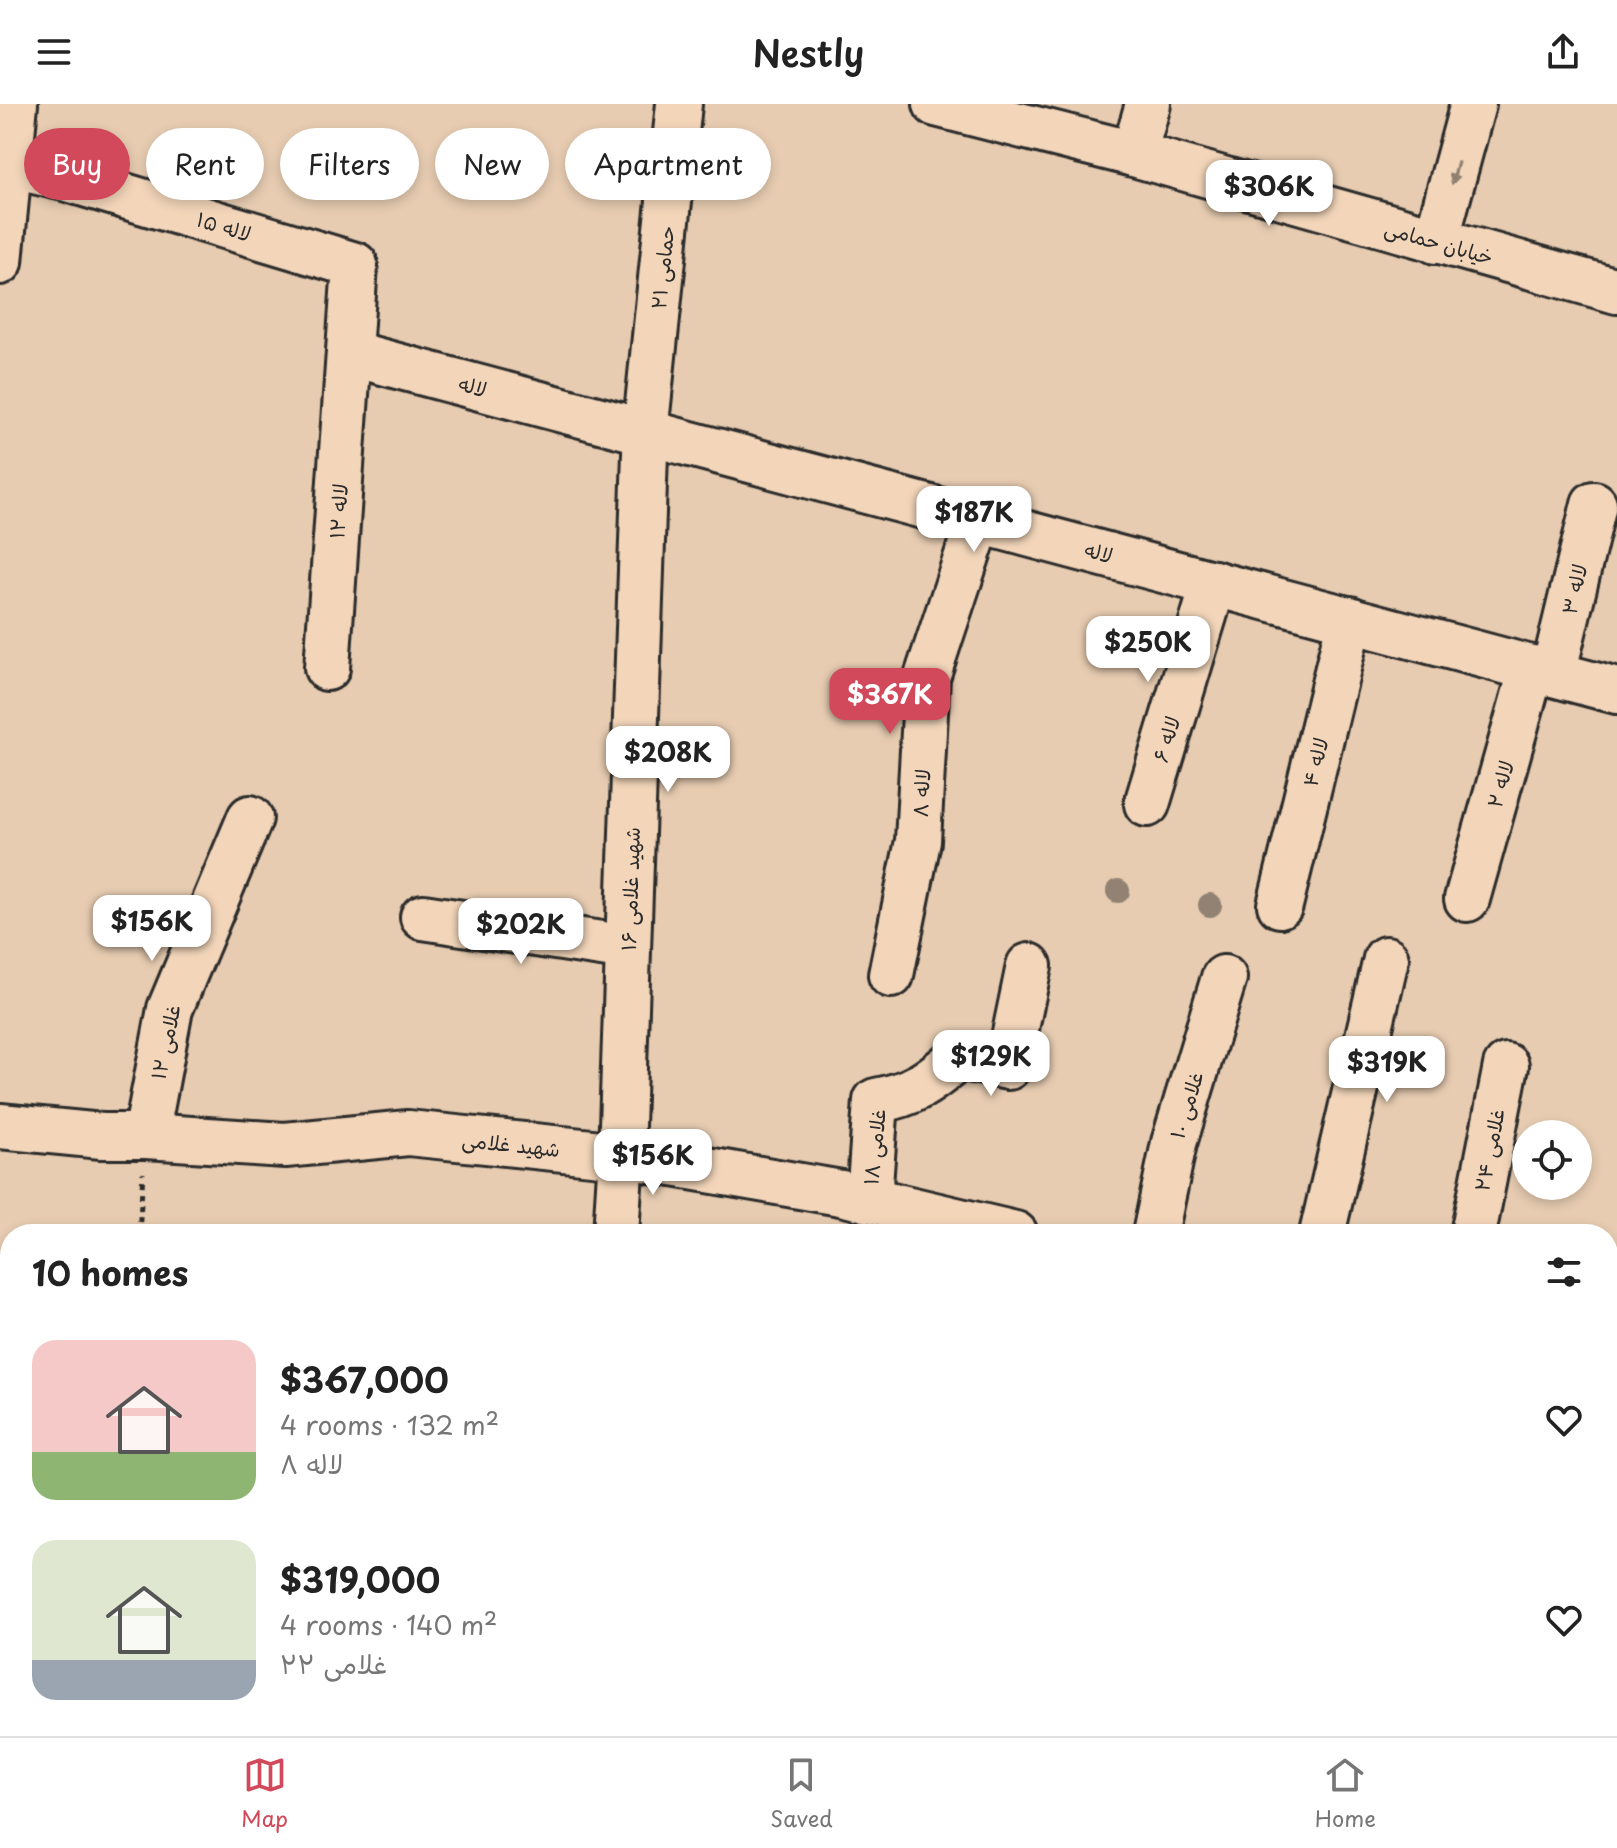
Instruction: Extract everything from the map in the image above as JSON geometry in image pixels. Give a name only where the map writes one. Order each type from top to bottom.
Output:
[{"type":"street","points":[[0,262],[15,104]]},
{"type":"street","name":"حمامی ۲۱","points":[[646,431],[679,104]]},
{"type":"street","name":"خیابان حمامی","points":[[936,104],[1134,154],[1617,291]]},
{"type":"street","points":[[1134,154],[1148,104]]},
{"type":"street","points":[[1436,241],[1473,104]]},
{"type":"street","name":"لاله ۱۵","points":[[9,165],[68,179],[355,265],[349,353]]},
{"type":"street","name":"لاله","points":[[349,353],[1617,691]]},
{"type":"street","name":"لاله ۱۲","points":[[327,668],[349,353]]},
{"type":"street","name":"شهید غلامی ۱۶","points":[[617,1224],[646,431]]},
{"type":"street","name":"لاله ۳","points":[[1543,671],[1594,504]]},
{"type":"street","name":"لاله ۸","points":[[891,975],[918,841],[927,677],[979,520]]},
{"type":"street","name":"لاله ۶","points":[[1147,804],[1214,583]]},
{"type":"street","name":"لاله ۴","points":[[1280,905],[1350,619]]},
{"type":"street","name":"لاله ۲","points":[[1467,899],[1543,671]]},
{"type":"street","name":"غلامی ۱۲","points":[[146,1136],[170,1009],[250,818]]},
{"type":"street","points":[[423,917],[628,948]]},
{"type":"street","points":[[1324,1224],[1386,959]]},
{"type":"street","name":"غلامی ۱۸","points":[[869,1200],[876,1101],[896,1097],[928,1084],[959,1057],[1008,1067],[1029,966]]},
{"type":"street","name":"غلامی ۱۰","points":[[1157,1224],[1174,1143],[1224,978]]},
{"type":"street","name":"غلامی ۲۴","points":[[1475,1224],[1506,1066]]},
{"type":"street","name":"شهید غلامی","points":[[0,1126],[102,1136],[285,1145],[408,1133],[621,1155],[869,1200],[931,1224]]},
{"type":"path","points":[[140,1224],[146,1136]]}]
